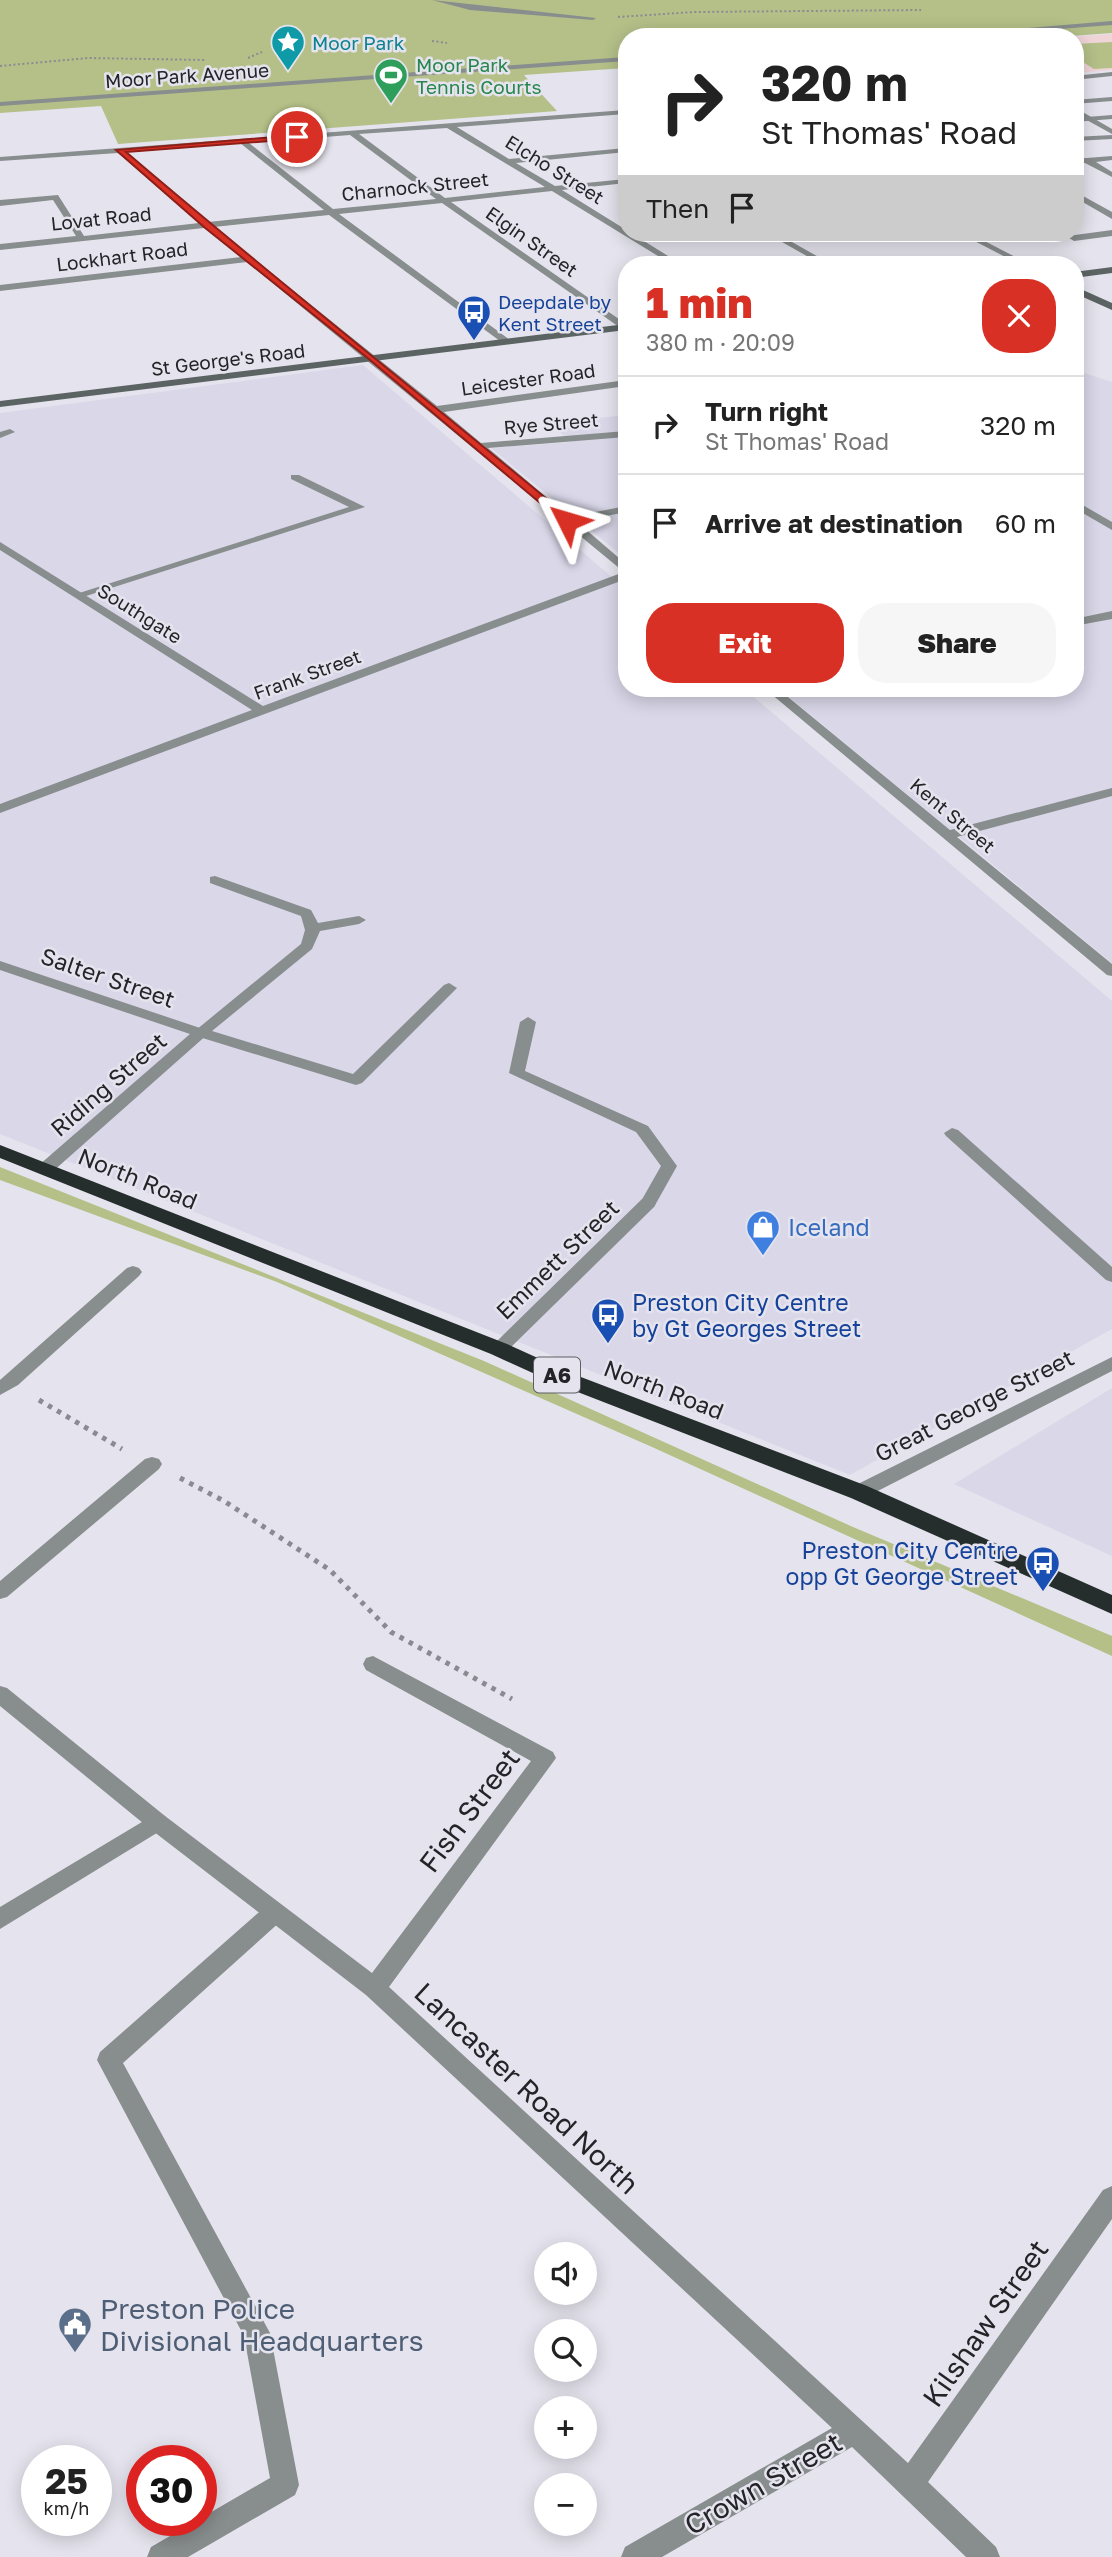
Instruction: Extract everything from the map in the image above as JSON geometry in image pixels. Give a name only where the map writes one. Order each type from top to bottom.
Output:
[{"type":"highway","name":"North Road","points":[[0,1151],[499,1349],[577,1384],[859,1492],[1112,1605]]},
{"type":"street","points":[[435,0],[470,8],[593,19]]},
{"type":"street","points":[[1044,28],[1112,23]]},
{"type":"street","name":"Moor Park Avenue","points":[[0,104],[618,60]]},
{"type":"street","points":[[1084,77],[1112,74]]},
{"type":"street","points":[[1084,101],[1112,99]]},
{"type":"street","points":[[0,159],[618,113]]},
{"type":"street","points":[[1084,114],[1112,134]]},
{"type":"street","points":[[1084,119],[1112,117]]},
{"type":"street","name":"Elcho Street","points":[[450,126],[618,228]]},
{"type":"street","name":"Elgin Street","points":[[352,133],[618,321]]},
{"type":"street","points":[[1084,138],[1112,134]]},
{"type":"street","points":[[242,141],[331,212],[507,342]]},
{"type":"street","points":[[120,150],[206,225],[373,358],[618,562]]},
{"type":"street","points":[[509,161],[618,151]]},
{"type":"street","points":[[1084,160],[1112,158]]},
{"type":"street","points":[[1087,160],[1112,175]]},
{"type":"street","name":"Charnock Street","points":[[206,225],[618,182]]},
{"type":"street","points":[[0,203],[55,197],[81,238]]},
{"type":"street","points":[[1084,199],[1112,216]]},
{"type":"street","name":"Lovat Road","points":[[0,247],[206,225]]},
{"type":"street","points":[[1084,237],[1112,233]]},
{"type":"street","name":"Elcho Street","points":[[641,242],[664,256]]},
{"type":"street","points":[[787,242],[812,256]]},
{"type":"street","points":[[981,242],[1009,256]]},
{"type":"street","name":"Lockhart Road","points":[[0,288],[248,259]]},
{"type":"street","points":[[1084,274],[1112,270]]},
{"type":"street","points":[[1084,294],[1112,307]]},
{"type":"street","name":"St George's Road","points":[[0,404],[618,328]]},
{"type":"street","name":"Leicester Road","points":[[434,410],[618,384]]},
{"type":"street","name":"Rye Street","points":[[478,446],[618,435]]},
{"type":"street","points":[[79,595],[359,507],[295,477]]},
{"type":"street","points":[[1084,509],[1112,527]]},
{"type":"street","points":[[567,521],[618,511]]},
{"type":"street","name":"Southgate","points":[[0,545],[262,711]]},
{"type":"street","name":"Frank Street","points":[[0,809],[618,578]]},
{"type":"street","points":[[1084,621],[1112,615]]},
{"type":"street","name":"Kent Street","points":[[785,697],[1112,971]]},
{"type":"street","points":[[947,835],[1112,792]]},
{"type":"street","points":[[215,880],[306,913],[313,928],[359,920]]},
{"type":"street","name":"Riding Street","points":[[45,1169],[201,1033],[307,946],[314,933],[313,928]]},
{"type":"street","name":"Salter Street","points":[[0,965],[201,1033],[356,1080],[449,988]]},
{"type":"street","name":"Emmett Street","points":[[499,1349],[648,1203],[669,1166],[642,1129],[517,1073],[528,1022]]},
{"type":"street","points":[[952,1133],[1112,1276]]},
{"type":"street","points":[[6,1385],[133,1272]]},
{"type":"street","name":"Great George Street","points":[[859,1492],[1112,1363]]},
{"type":"street","points":[[0,1592],[152,1464]]},
{"type":"street","name":"Fish Street","points":[[373,1664],[545,1758],[374,1988]]},
{"type":"street","name":"Lancaster Road North","points":[[0,1694],[157,1822],[374,1988],[854,2430],[986,2557]]},
{"type":"street","points":[[0,1919],[157,1822]]},
{"type":"street","points":[[161,2557],[285,2485],[257,2333],[109,2060],[274,1913]]},
{"type":"street","name":"Kilshaw Street","points":[[910,2484],[1112,2198]]},
{"type":"street","name":"Crown Street","points":[[635,2557],[854,2430]]},
{"type":"path","points":[[593,19],[694,12],[924,10]]},
{"type":"path","points":[[240,61],[262,52]]},
{"type":"path","points":[[0,66],[88,58],[214,60]]},
{"type":"path","points":[[6,1385],[223,1501],[330,1570],[391,1632],[519,1703]]},
{"type":"shaded area","points":[[1112,34],[1112,70],[1084,72],[1084,36]]},
{"type":"shaded area","points":[[363,365],[618,582],[618,697],[754,697],[1112,1001],[1112,1329],[850,1475],[0,1134],[0,413]]},
{"type":"shaded area","points":[[1084,373],[1112,382],[1112,963],[789,697],[1084,697]]},
{"type":"shaded area","points":[[618,416],[618,552],[491,448],[572,442],[548,423]]},
{"type":"shaded area","points":[[1112,1388],[1112,1556],[954,1484]]},
{"type":"green space","name":"Moor Park","points":[[0,0],[1112,0],[1112,33],[1084,35],[1084,28],[618,28],[618,69],[524,75],[557,111],[118,144],[101,106],[0,113]]},
{"type":"green space","points":[[1112,42],[1112,68],[1094,69],[1084,63],[1084,44]]},
{"type":"green space","points":[[0,1167],[484,1361],[853,1527],[1112,1636],[1112,1656],[652,1447],[277,1282],[0,1180]]},
{"type":"place","name":"Moor Park","points":[[288,72]]},
{"type":"place","name":"Moor Park Tennis Courts","points":[[391,105]]},
{"type":"place","name":"Deepdale by Kent Street","points":[[474,342]]},
{"type":"place","name":"Iceland","points":[[763,1257]]},
{"type":"place","name":"Preston City Centre by Gt Georges Street","points":[[608,1345]]},
{"type":"place","name":"Preston City Centre opp Gt George Street","points":[[1043,1593]]},
{"type":"place","name":"Preston Police Divisional Headquarters","points":[[75,2354]]},
{"type":"route","points":[[297,137],[120,150],[206,225],[373,358],[567,521]]}]
